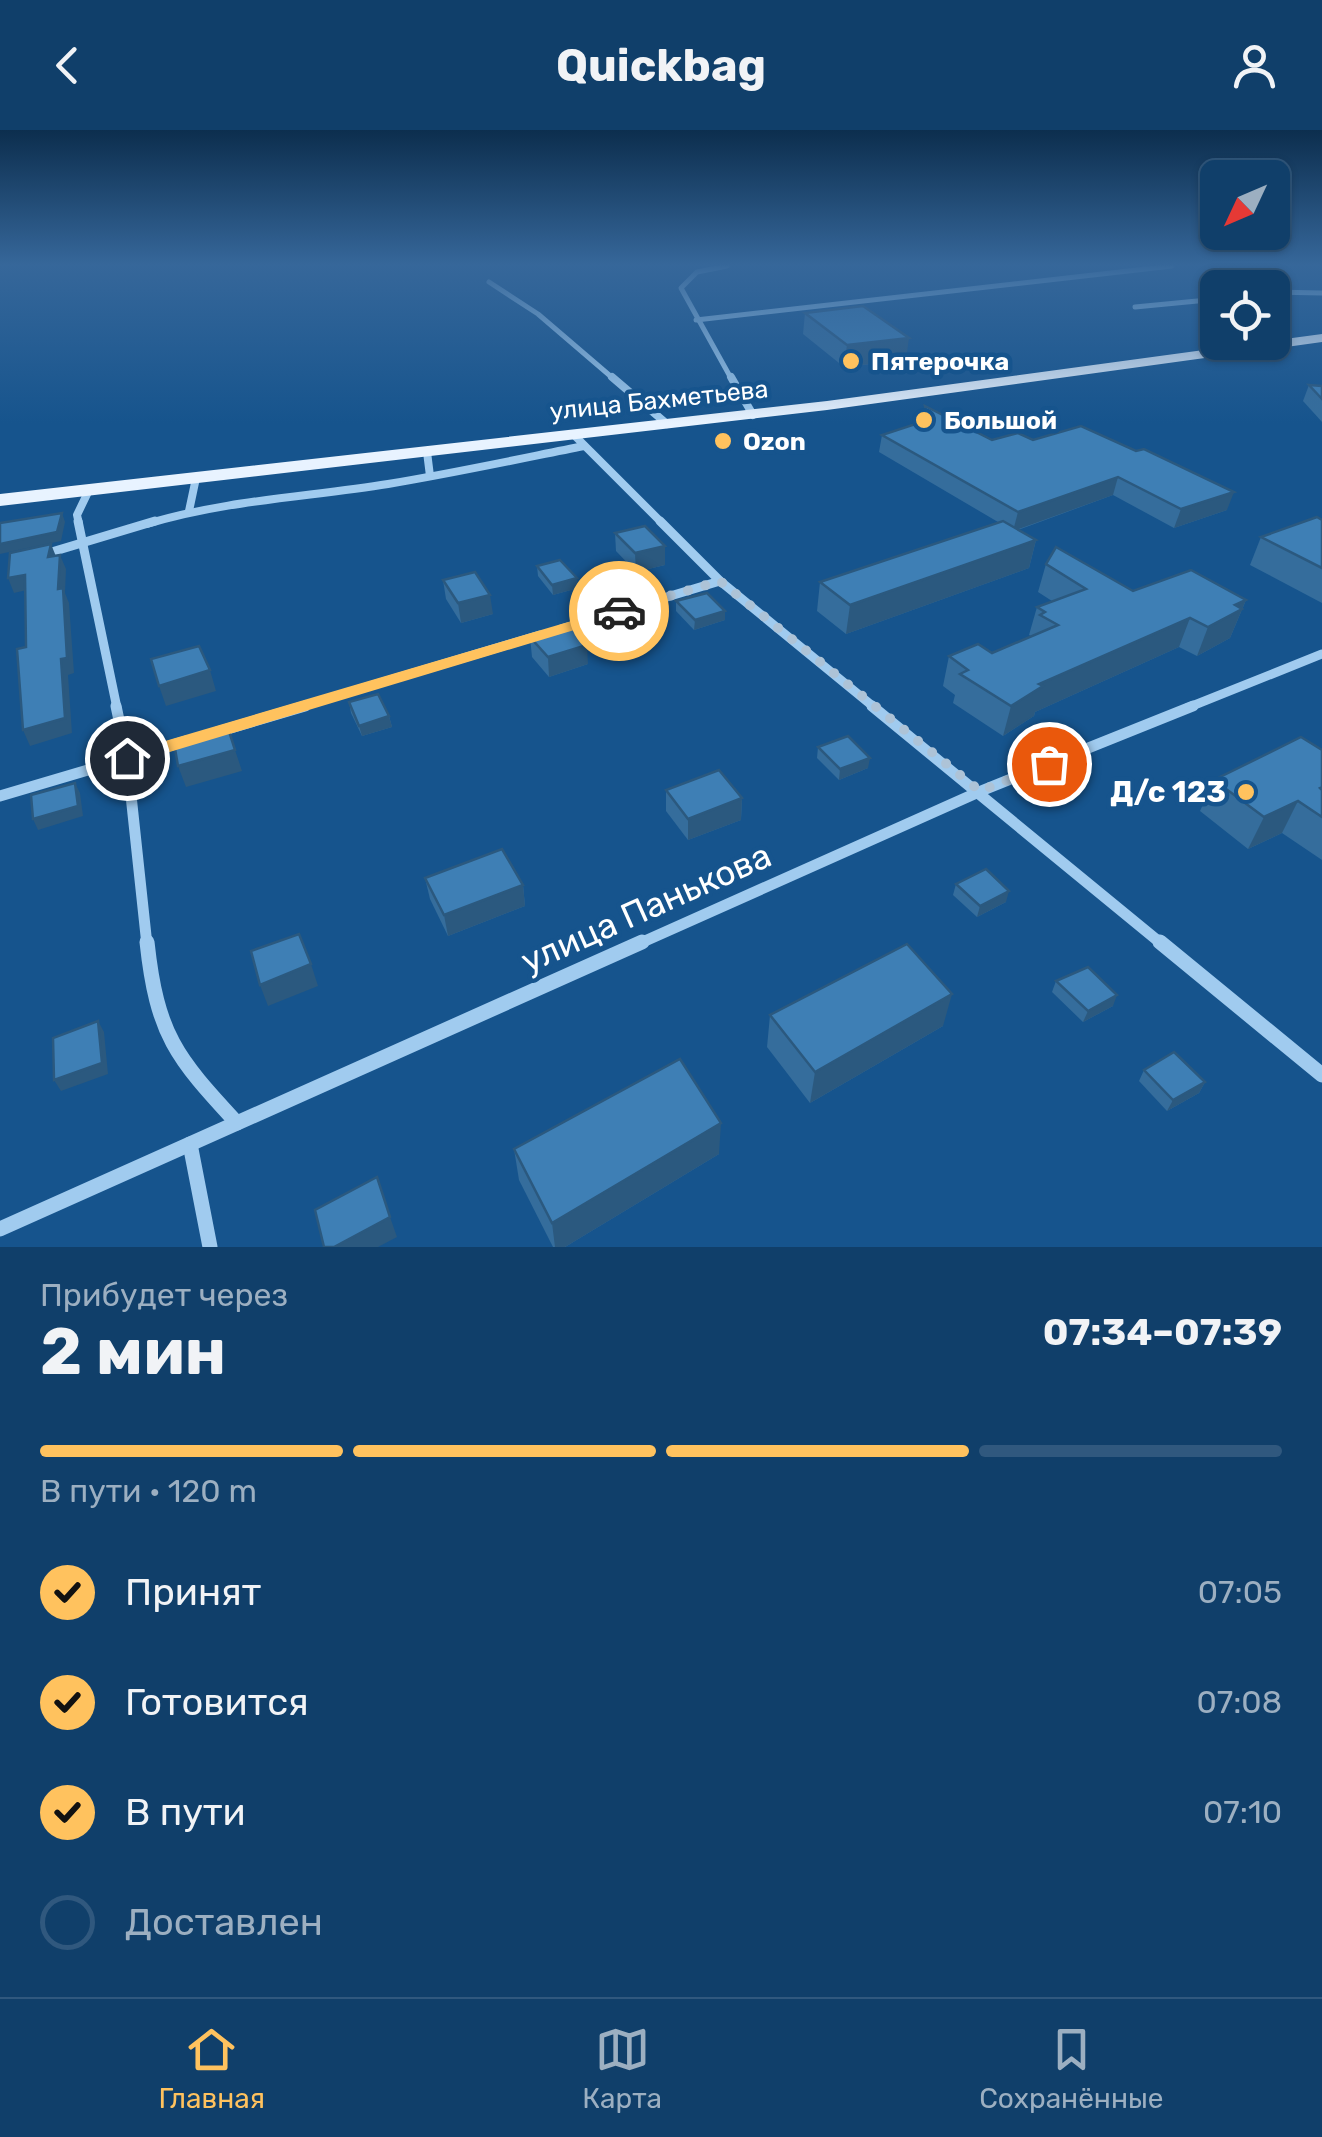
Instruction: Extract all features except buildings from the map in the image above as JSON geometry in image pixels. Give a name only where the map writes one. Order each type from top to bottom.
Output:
[{"type":"main road","name":"улица Бахметьева","points":[[0,500],[427,452],[579,440],[667,424],[1093,373],[1322,338]]},
{"type":"street","points":[[543,318],[667,424]]},
{"type":"street","points":[[713,318],[696,320],[753,415]]},
{"type":"street","points":[[38,556],[190,512],[430,476],[579,440],[720,581],[1322,1075]]},
{"type":"street","points":[[427,452],[430,476]]},
{"type":"street","points":[[190,512],[196,478]]},
{"type":"street","points":[[89,490],[77,515],[127,758],[149,962],[161,1025],[188,1070],[238,1123]]},
{"type":"street","points":[[0,796],[720,581]]},
{"type":"street","name":"улица Панькова","points":[[0,1229],[980,791],[1322,654]]},
{"type":"street","points":[[190,1144],[210,1247]]},
{"type":"way so far","points":[[619,611],[720,581],[980,791],[1049,764]]},
{"type":"place","name":"Пятерочка","points":[[851,361]]},
{"type":"place","name":"Большой","points":[[924,420]]},
{"type":"place","name":"Ozon","points":[[723,441]]},
{"type":"place","name":"Д/с 123","points":[[1246,792]]},
{"type":"route","points":[[127,758],[619,611]]}]
